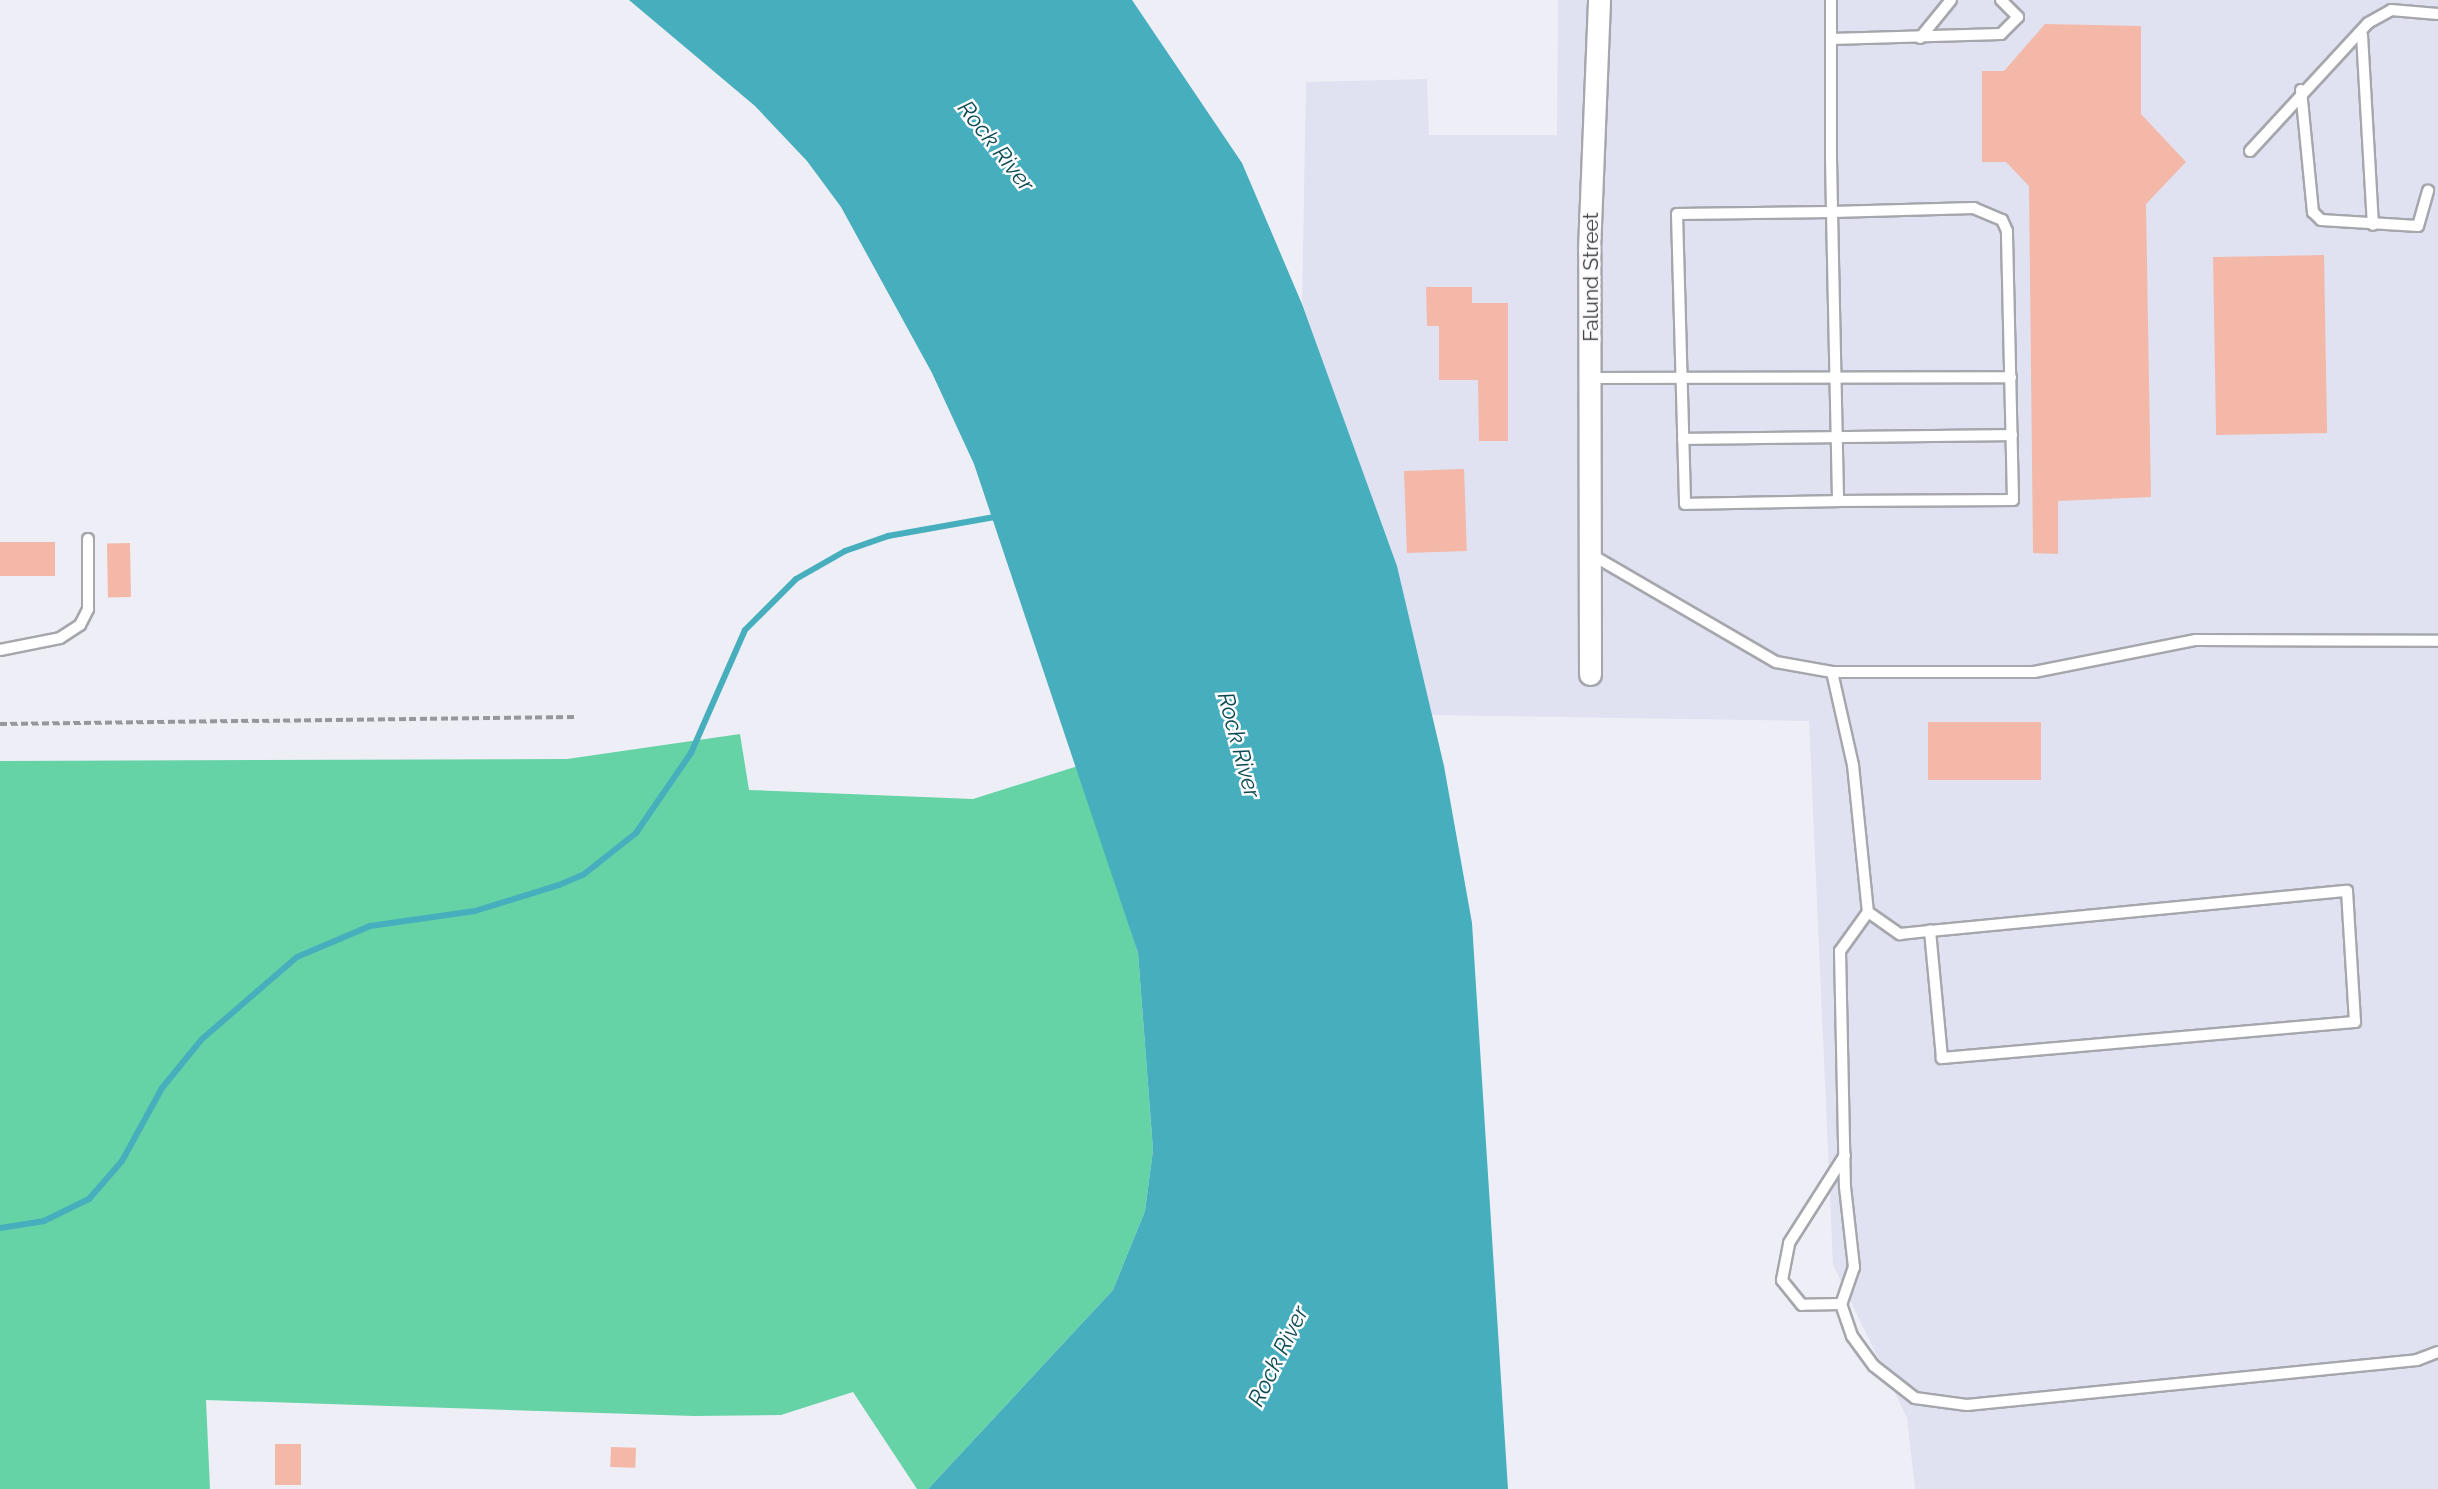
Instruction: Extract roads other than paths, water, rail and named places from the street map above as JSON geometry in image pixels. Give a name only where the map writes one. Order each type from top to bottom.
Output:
[{"type":"street","name":"Falund Street","points":[[1590,674],[1590,378],[1599,0]]},
{"type":"lane","points":[[1831,0],[1838,501]]},
{"type":"lane","points":[[1920,38],[1951,0]]},
{"type":"lane","points":[[1831,39],[2001,34],[2018,17],[2001,0]]},
{"type":"lane","points":[[2250,151],[2301,90],[2348,40],[2362,35],[2368,23],[2391,10],[2438,13]]},
{"type":"lane","points":[[2362,35],[2368,44],[2373,225]]},
{"type":"lane","points":[[2301,90],[2313,212],[2331,225],[2418,226],[2428,190]]},
{"type":"lane","points":[[1974,208],[2002,220],[2011,377],[2014,500],[1685,503],[1677,214],[1974,208]]},
{"type":"lane","points":[[1590,378],[2011,377]]},
{"type":"lane","points":[[1683,439],[1837,435],[2012,435]]},
{"type":"lane","points":[[0,650],[60,638],[80,625],[88,609],[88,539]]},
{"type":"lane","points":[[1592,555],[1776,662],[1832,672],[2034,672],[2196,640],[2438,641]]},
{"type":"lane","points":[[1832,672],[1853,765],[1868,912],[1840,951],[1845,1155],[1854,1267],[1842,1304],[1852,1336],[1894,1387],[1937,1404],[2417,1360],[2438,1352]]},
{"type":"lane","points":[[1868,912],[1900,934],[1930,931],[2347,891],[2355,1022],[1942,1058],[1930,931]]},
{"type":"lane","points":[[1842,1304],[1802,1305],[1782,1280],[1789,1243],[1845,1155]]},
{"type":"water","name":"Rock River","points":[[629,0],[1132,0],[1242,163],[1302,304],[1397,566],[1444,766],[1472,923],[1508,1489],[928,1489],[1113,1290],[1145,1211],[1153,1150],[1138,953],[974,464],[932,373],[841,207],[807,161],[755,106]]},
{"type":"waterway","points":[[0,1228],[44,1221],[89,1199],[122,1161],[162,1088],[202,1039],[297,957],[370,926],[475,911],[559,885],[583,875],[636,833],[691,753],[745,630],[796,579],[845,551],[888,536],[1000,516]]}]
